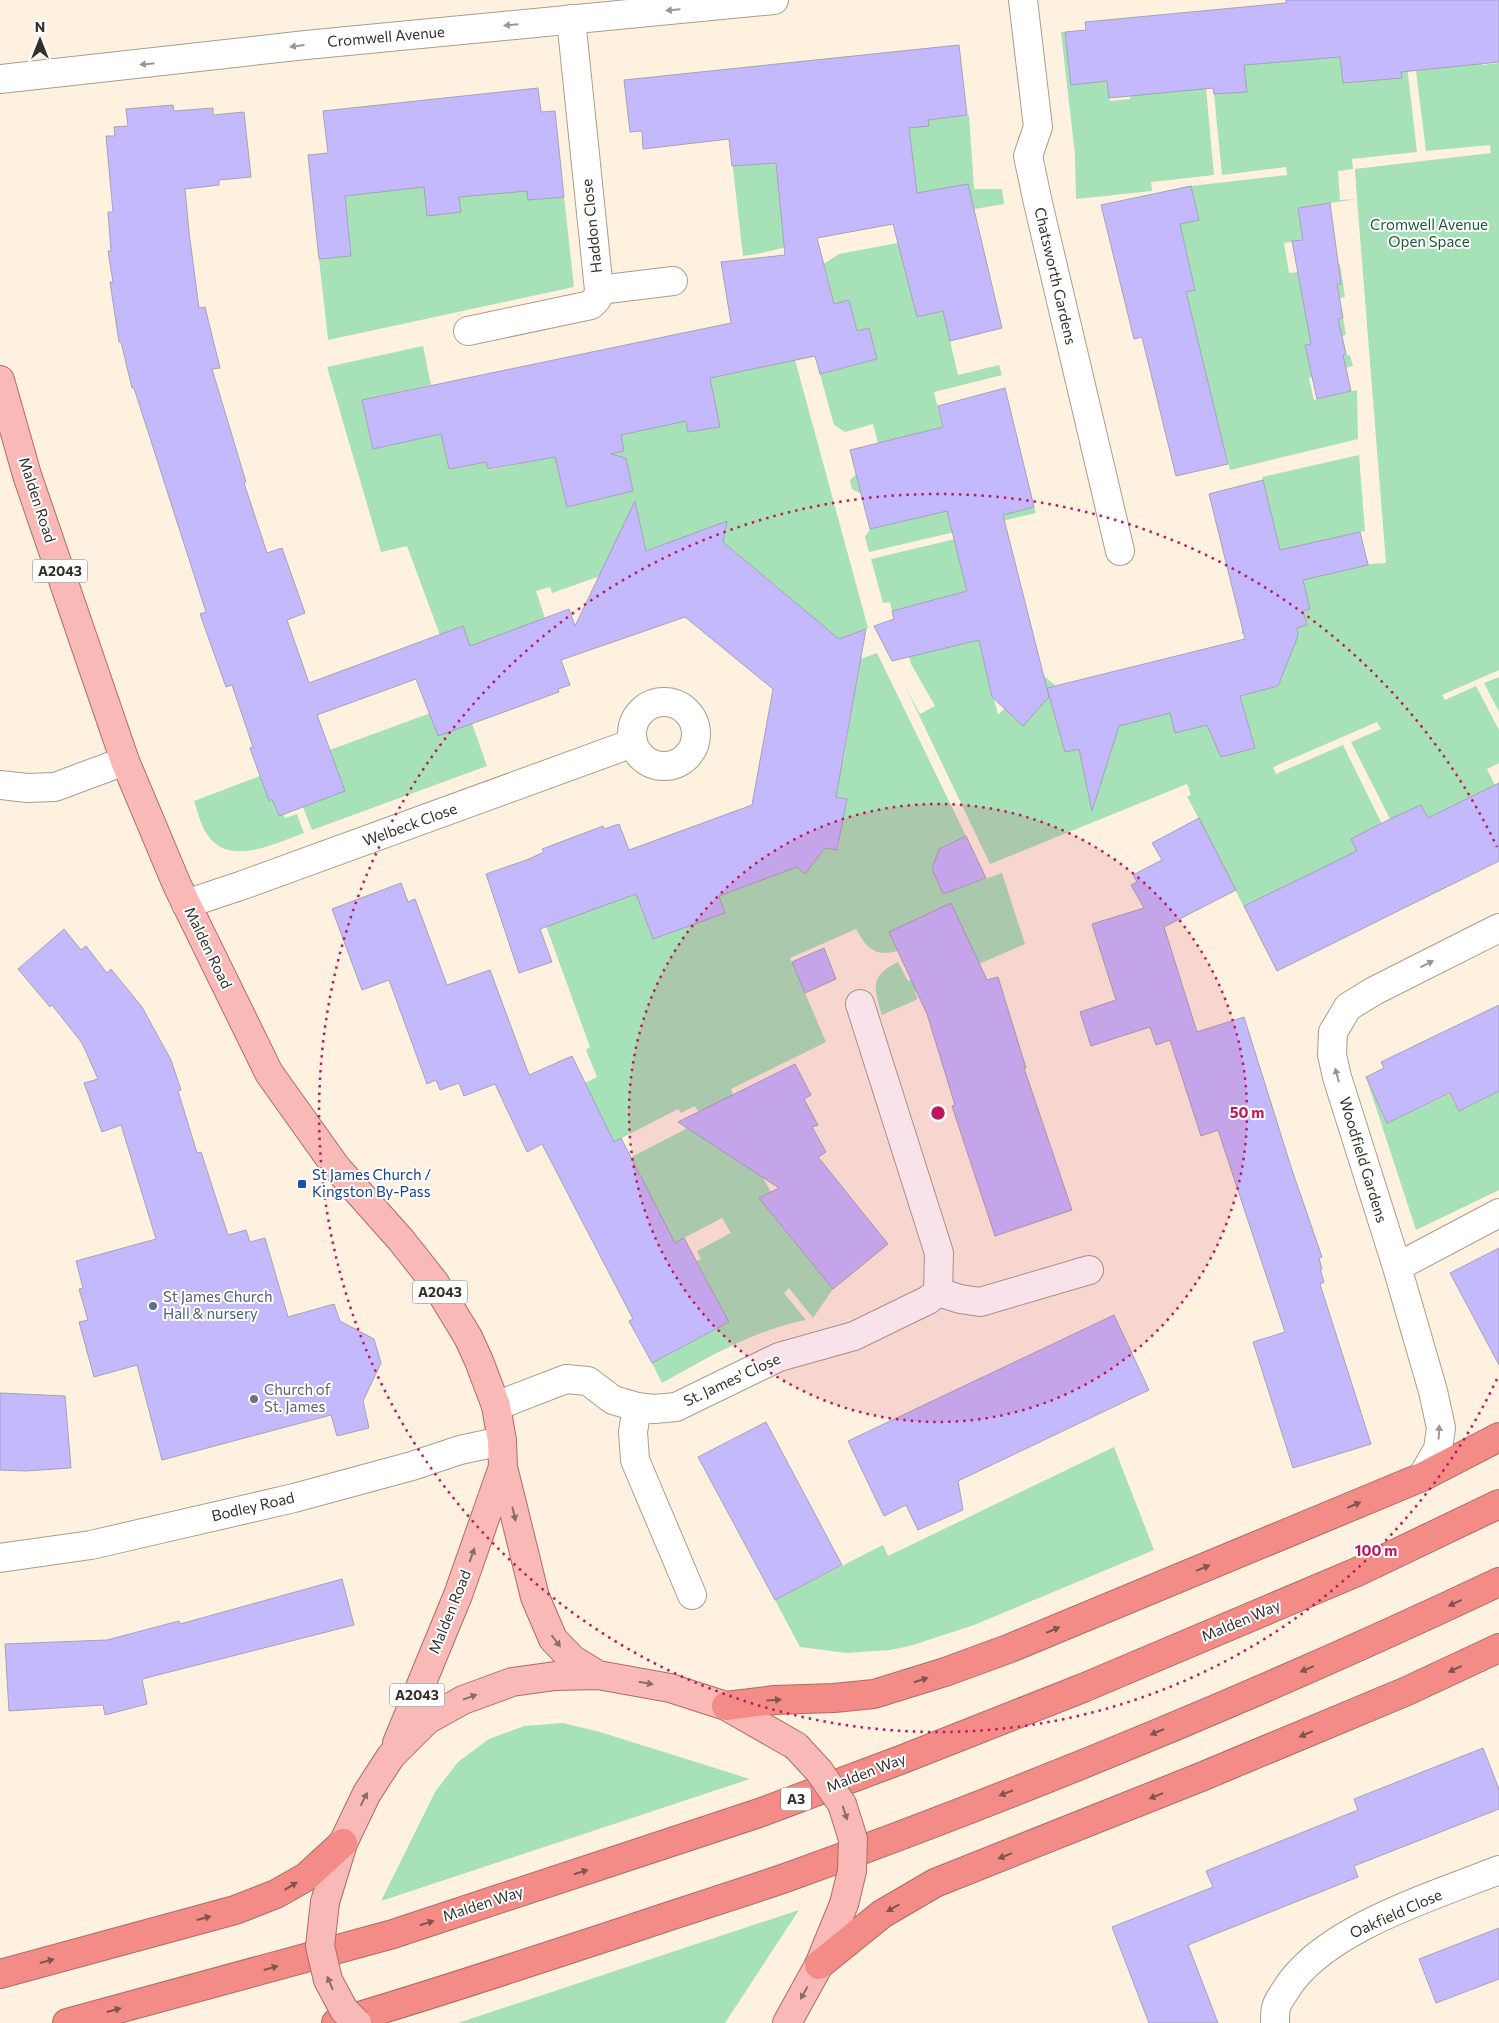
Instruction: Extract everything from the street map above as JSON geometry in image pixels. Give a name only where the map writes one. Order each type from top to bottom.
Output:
[{"type":"highway","points":[[726,1706],[774,1700],[834,1698],[874,1694],[945,1672],[1008,1649],[1422,1476],[1499,1437]]},
{"type":"highway","name":"Malden Way","points":[[67,2023],[394,1934],[762,1812],[903,1759],[1101,1680],[1357,1572],[1499,1504]]},
{"type":"highway","points":[[336,2023],[420,1999],[787,1877],[928,1824],[1108,1753],[1366,1644],[1499,1582]]},
{"type":"highway","points":[[819,1965],[882,1914],[935,1883],[1201,1777],[1407,1691],[1499,1648]]},
{"type":"highway","points":[[0,1974],[235,1910],[276,1894],[306,1876],[343,1843]]},
{"type":"main road","name":"Malden Road","points":[[0,380],[27,475],[125,761],[186,904],[270,1073],[336,1167],[401,1240],[435,1283],[468,1337],[496,1406],[503,1454],[535,1597],[553,1639],[572,1659],[598,1675]]},
{"type":"main road","name":"Malden Road","points":[[391,1756],[458,1595],[503,1454]]},
{"type":"main road","points":[[357,2023],[344,2010],[328,1980],[320,1946],[325,1902],[343,1843],[367,1793],[391,1756],[427,1720],[463,1700],[512,1682],[554,1676],[598,1675],[670,1688],[726,1706],[796,1746],[819,1770],[842,1804],[853,1839],[852,1871],[844,1904],[819,1965],[788,2022]]},
{"type":"street","name":"Cromwell Avenue","points":[[0,80],[306,45],[774,0]]},
{"type":"street","name":"Chatsworth Gardens","points":[[1023,0],[1038,127],[1028,156],[1120,551]]},
{"type":"street","name":"Haddon Close","points":[[468,331],[591,305],[597,299],[599,290],[571,19]]},
{"type":"street","points":[[599,290],[672,281]]},
{"type":"street","name":"Welbeck Close","points":[[186,904],[633,743]]},
{"type":"street","points":[[0,785],[27,788],[55,788],[125,761]]},
{"type":"street","name":"Woodfield Gardens","points":[[1422,1476],[1438,1449],[1441,1428],[1433,1391],[1397,1267],[1332,1055],[1333,1032],[1348,1007],[1499,928]]},
{"type":"street","points":[[860,1004],[939,1253],[938,1292],[960,1299],[980,1302],[1089,1270]]},
{"type":"street","points":[[1397,1267],[1499,1214]]},
{"type":"street","name":"St. James' Close","points":[[496,1406],[566,1379],[588,1381],[613,1400],[637,1407],[654,1409],[676,1407],[779,1357],[854,1336],[928,1300],[938,1292]]},
{"type":"street","points":[[637,1407],[633,1432],[635,1460],[692,1595]]},
{"type":"street","name":"Bodley Road","points":[[0,1558],[100,1544],[294,1498],[412,1466],[460,1450],[503,1454]]},
{"type":"street","name":"Oakfield Close","points":[[1275,2023],[1276,2006],[1293,1977],[1318,1954],[1349,1934],[1380,1918],[1499,1870]]},
{"type":"green space","points":[[1061,32],[1065,32],[1071,84],[1107,81],[1110,101],[1130,99],[1128,78],[1206,88],[1214,175],[1151,182],[1152,191],[1076,199],[1075,155]]},
{"type":"green space","points":[[1405,48],[1417,152],[1352,159],[1353,169],[1338,171],[1340,200],[1357,199],[1298,208],[1303,240],[1284,243],[1289,273],[1298,272],[1301,291],[1341,284],[1338,265],[1340,264],[1345,297],[1305,304],[1308,324],[1343,318],[1346,334],[1342,337],[1305,345],[1309,363],[1346,354],[1350,356],[1353,366],[1309,378],[1314,400],[1357,390],[1358,439],[1230,470],[1195,330],[1180,293],[1195,289],[1179,224],[1199,219],[1191,186],[1287,175],[1286,167],[1222,175],[1214,94],[1246,91],[1244,65],[1340,56],[1343,83],[1357,82],[1371,52],[1375,80],[1401,78],[1399,49]]},
{"type":"green space","name":"Cromwell Avenue Open Space","points":[[1481,60],[1482,65],[1499,63],[1499,670],[1442,695],[1445,700],[1476,686],[1499,730],[1499,763],[1487,769],[1495,785],[1428,818],[1421,805],[1390,819],[1351,742],[1381,729],[1377,722],[1273,767],[1276,774],[1343,745],[1382,824],[1357,851],[1244,907],[1187,796],[1191,795],[1187,784],[990,864],[905,686],[920,714],[935,706],[911,664],[909,657],[927,628],[921,603],[892,611],[890,602],[883,603],[871,559],[1006,527],[956,546],[998,715],[1037,675],[1043,675],[1056,686],[1056,720],[1065,752],[1094,745],[1101,757],[1110,755],[1112,748],[1107,728],[1170,712],[1175,733],[1208,724],[1255,748],[1240,696],[1278,686],[1291,653],[1241,633],[1243,629],[1297,628],[1307,625],[1303,611],[1310,609],[1280,551],[1262,477],[1359,455],[1365,531],[1327,540],[1365,553],[1369,564],[1386,563],[1355,169],[1491,153],[1490,145],[1426,151],[1416,71],[1449,67]]},
{"type":"green space","points":[[798,93],[928,120],[969,115],[974,189],[1002,189],[1004,204],[922,218],[816,230],[817,239],[743,256],[729,134],[772,125],[780,205],[809,202]]},
{"type":"green space","points":[[418,182],[527,191],[529,200],[564,197],[574,287],[328,340],[319,259],[351,256],[345,196],[374,193]]},
{"type":"green space","points":[[977,228],[900,249],[908,284],[915,283],[923,316],[943,311],[958,375],[999,365],[1002,375],[934,392],[950,458],[1034,507],[1036,513],[869,552],[865,537],[870,529],[905,521],[897,485],[861,494],[852,489],[850,480],[856,474],[857,476],[878,443],[873,424],[845,432],[834,425],[820,374],[877,359],[869,328],[819,341],[849,300],[834,304],[825,267],[814,270],[839,254]]},
{"type":"green space","points":[[773,279],[868,628],[804,652],[771,601],[780,589],[730,548],[679,589],[663,545],[644,551],[606,574],[552,593],[550,587],[536,591],[545,618],[461,692],[407,546],[381,552],[327,367],[423,346],[431,385],[362,400],[373,449],[441,434],[449,469],[486,462],[489,470],[518,464],[514,441],[705,379],[782,363]]},
{"type":"green space","points":[[877,653],[966,836],[939,849],[932,869],[943,894],[1002,873],[1025,944],[915,992],[918,999],[882,1015],[877,998],[876,984],[878,978],[889,967],[898,962],[908,981],[912,980],[914,984],[975,955],[951,903],[889,932],[898,951],[883,953],[873,950],[864,942],[856,929],[790,958],[826,1042],[731,1089],[736,1101],[728,1105],[745,1118],[749,1127],[744,1130],[746,1134],[737,1139],[757,1154],[753,1157],[754,1161],[745,1166],[762,1176],[771,1192],[759,1198],[833,1289],[813,1318],[789,1288],[784,1293],[806,1320],[767,1331],[732,1345],[662,1383],[652,1363],[729,1322],[697,1261],[701,1259],[697,1251],[731,1233],[722,1218],[667,1247],[650,1217],[644,1220],[635,1203],[650,1195],[640,1175],[629,1181],[620,1163],[703,1120],[695,1106],[681,1113],[678,1109],[614,1142],[585,1083],[597,1077],[586,1050],[590,1047],[534,893],[541,891],[554,924],[579,914],[577,907],[615,893],[618,900],[643,891],[640,880],[651,876],[660,898],[670,895],[682,928],[725,913],[716,889],[738,880],[741,888],[767,878],[763,867],[776,850],[805,874],[816,860],[788,836],[791,832],[811,835],[809,845],[838,850],[846,799],[830,796],[833,781],[825,780],[828,759],[843,762],[854,697],[832,693],[830,708],[785,700],[781,688]],"holes":[[[659,898],[672,932],[653,939],[640,906]]]},
{"type":"green space","points":[[1499,677],[1499,712],[1484,683]]},
{"type":"green space","points":[[461,692],[487,766],[312,830],[303,807],[319,754],[444,708]]},
{"type":"green space","points":[[260,776],[269,800],[272,799],[278,815],[283,814],[285,818],[297,814],[304,833],[267,847],[240,851],[227,850],[216,844],[207,834],[194,801]]},
{"type":"green space","points":[[1366,1077],[1387,1123],[1450,1094],[1459,1111],[1480,1101],[1499,1087],[1499,1190],[1416,1230]]},
{"type":"green space","points":[[1114,1447],[1154,1550],[974,1625],[910,1646],[890,1650],[847,1653],[800,1647],[775,1600],[883,1545],[888,1556]]},
{"type":"green space","points":[[563,1723],[600,1732],[750,1779],[381,1901],[435,1792],[458,1762],[489,1739],[524,1726]]},
{"type":"green space","points":[[799,1910],[725,2023],[458,2023]]},
{"type":"building","points":[[1286,0],[1499,0],[1499,62],[1401,72],[1402,78],[1343,83],[1340,57],[1244,65],[1247,92],[1214,94],[1213,88],[1109,98],[1107,81],[1071,85],[1065,32],[1086,30],[1085,22],[1286,3]]},
{"type":"building","points":[[959,45],[967,115],[928,120],[929,126],[909,128],[917,193],[968,184],[1002,328],[950,341],[943,311],[917,317],[893,224],[817,238],[834,304],[849,300],[857,331],[869,328],[877,359],[820,374],[815,356],[710,378],[720,427],[688,432],[686,421],[621,435],[624,451],[611,454],[626,458],[633,491],[567,507],[555,457],[488,469],[486,462],[449,469],[441,434],[373,449],[362,400],[731,323],[721,262],[785,255],[776,163],[732,166],[729,139],[643,149],[642,131],[630,132],[624,80]]},
{"type":"building","points":[[538,88],[541,112],[555,111],[564,197],[528,200],[527,191],[459,197],[461,212],[427,216],[424,187],[345,196],[351,256],[319,259],[308,155],[328,153],[323,111]]},
{"type":"building","points":[[173,105],[174,111],[213,108],[213,115],[244,112],[251,177],[219,180],[219,185],[185,189],[189,232],[199,308],[205,307],[220,368],[212,369],[246,482],[244,483],[267,553],[282,548],[305,613],[287,620],[309,683],[463,626],[470,646],[569,609],[575,626],[635,501],[646,551],[727,521],[723,542],[839,639],[866,629],[836,797],[847,799],[837,850],[825,848],[805,874],[797,867],[719,896],[725,913],[653,939],[636,894],[540,929],[552,962],[519,973],[486,874],[529,859],[544,852],[542,849],[603,826],[604,829],[619,824],[629,850],[752,805],[773,689],[685,617],[561,660],[570,685],[558,689],[559,692],[438,736],[416,679],[317,715],[345,791],[279,816],[272,799],[269,801],[250,748],[253,747],[232,685],[226,687],[200,614],[206,612],[134,388],[132,388],[121,342],[119,342],[110,282],[113,282],[108,251],[111,251],[108,212],[113,212],[106,136],[115,136],[114,127],[128,126],[126,109]]},
{"type":"building","points":[[1191,186],[1199,220],[1180,224],[1195,290],[1186,292],[1228,464],[1176,476],[1142,337],[1134,339],[1101,205]]},
{"type":"building","points":[[1330,203],[1341,284],[1337,284],[1343,318],[1338,319],[1346,354],[1343,355],[1351,391],[1317,399],[1305,345],[1311,344],[1292,241],[1303,240],[1298,208]]},
{"type":"building","points":[[1005,388],[1034,507],[1003,515],[1049,697],[1023,726],[992,697],[979,640],[892,661],[874,626],[894,619],[892,611],[967,591],[947,511],[870,529],[850,450],[943,427],[938,406]]},
{"type":"building","points":[[1263,480],[1280,550],[1360,532],[1368,565],[1303,580],[1310,609],[1303,611],[1307,625],[1297,628],[1298,636],[1278,686],[1240,696],[1255,748],[1221,757],[1207,725],[1175,733],[1170,713],[1119,726],[1092,811],[1079,749],[1065,752],[1047,688],[1245,639],[1209,494]]},
{"type":"building","points":[[1499,783],[1499,861],[1277,971],[1244,906],[1357,851],[1351,839],[1390,819],[1421,805],[1428,818]]},
{"type":"building","points":[[1199,818],[1236,890],[1164,927],[1197,1032],[1244,1017],[1292,1170],[1322,1257],[1319,1258],[1324,1282],[1320,1284],[1371,1444],[1293,1468],[1253,1342],[1285,1332],[1218,1130],[1201,1136],[1170,1040],[1156,1045],[1150,1027],[1091,1046],[1080,1012],[1116,1000],[1092,924],[1144,908],[1131,885],[1137,882],[1133,875],[1162,860],[1152,843]]},
{"type":"building","points":[[966,836],[986,878],[943,894],[932,869],[939,849]]},
{"type":"building","points":[[401,883],[408,902],[415,899],[447,985],[490,970],[529,1075],[572,1056],[614,1142],[621,1138],[675,1243],[684,1238],[729,1322],[652,1363],[629,1321],[633,1319],[542,1144],[527,1152],[495,1084],[464,1096],[459,1083],[440,1090],[436,1080],[427,1084],[389,980],[362,990],[332,909]]},
{"type":"building","points":[[951,903],[987,980],[998,977],[1026,1068],[1024,1068],[1072,1210],[995,1236],[952,1106],[955,1105],[927,1014],[889,932]]},
{"type":"building","points":[[64,929],[81,950],[86,946],[107,973],[111,969],[142,1007],[171,1060],[181,1090],[178,1091],[197,1153],[201,1152],[228,1235],[246,1230],[250,1242],[265,1238],[288,1317],[334,1304],[340,1321],[374,1339],[381,1363],[363,1401],[369,1428],[337,1436],[331,1415],[162,1460],[137,1365],[94,1377],[79,1322],[88,1320],[79,1289],[83,1288],[76,1261],[156,1239],[121,1125],[102,1132],[84,1083],[98,1079],[82,1043],[52,1005],[50,1007],[18,969]]},
{"type":"building","points":[[824,948],[836,979],[805,993],[792,962]]},
{"type":"building","points":[[1499,1005],[1499,1091],[1459,1111],[1450,1093],[1387,1123],[1366,1077],[1384,1068],[1381,1062]]},
{"type":"building","points":[[795,1064],[811,1095],[804,1099],[818,1125],[812,1127],[826,1152],[818,1157],[888,1244],[833,1289],[759,1198],[779,1188],[678,1122]]},
{"type":"building","points":[[1499,1248],[1499,1365],[1450,1273]]},
{"type":"building","points":[[1114,1315],[1149,1390],[958,1481],[963,1510],[918,1530],[906,1505],[884,1516],[848,1441]]},
{"type":"building","points":[[0,1393],[65,1396],[71,1468],[26,1471],[0,1470]]},
{"type":"building","points":[[766,1422],[842,1565],[775,1600],[698,1457]]},
{"type":"building","points":[[342,1579],[354,1625],[142,1679],[147,1704],[105,1715],[103,1705],[9,1711],[5,1644],[107,1640],[179,1621],[180,1624]]},
{"type":"building","points":[[1483,1748],[1499,1789],[1499,1809],[1354,1866],[1358,1877],[1188,1945],[1218,2023],[1149,2023],[1112,1927],[1213,1887],[1206,1871],[1358,1810],[1354,1799]]},
{"type":"building","points":[[1499,1928],[1499,1979],[1436,2003],[1419,1959]]},
{"type":"place","name":"St James Church / Kingston By-Pass","points":[[302,1184]]},
{"type":"place","name":"St James Church Hall & nursery","points":[[153,1306]]},
{"type":"place","name":"Church of St. James","points":[[254,1399]]}]
